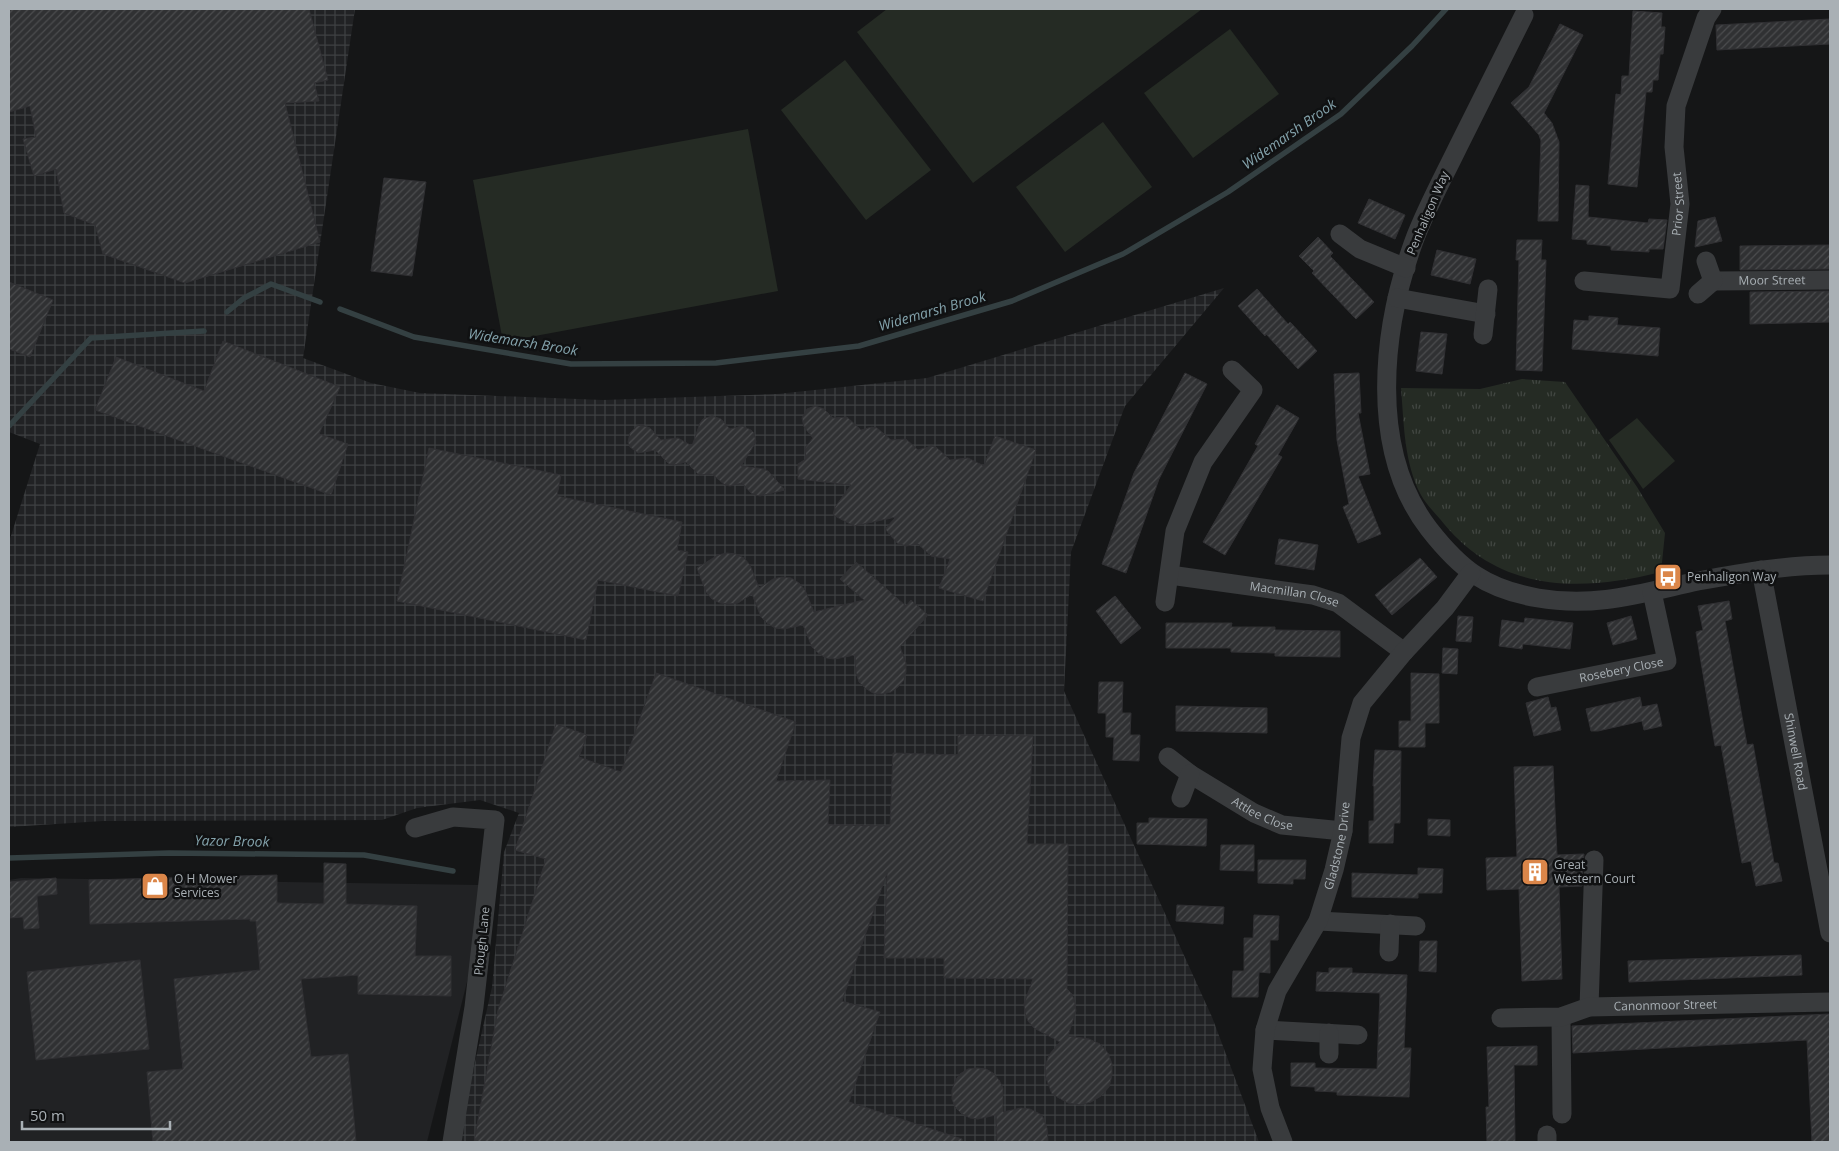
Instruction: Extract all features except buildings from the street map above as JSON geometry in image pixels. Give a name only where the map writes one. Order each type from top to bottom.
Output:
[{"type":"street","name":"Prior Street","points":[[1584,281],[1670,289],[1680,204],[1674,147],[1676,106],[1706,18],[1712,9]]},
{"type":"street","name":"Penhaligon Way","points":[[1524,15],[1438,187],[1414,241],[1397,298],[1388,349],[1386,387],[1389,429],[1399,475],[1416,512],[1448,554],[1471,573],[1494,586],[1537,598],[1571,602],[1618,599],[1761,570],[1807,565],[1830,565]]},
{"type":"street","points":[[1340,234],[1360,249],[1406,268]]},
{"type":"street","points":[[1698,294],[1713,282],[1706,261]]},
{"type":"street","name":"Moor Street","points":[[1713,282],[1830,280]]},
{"type":"street","points":[[1483,335],[1488,289]]},
{"type":"street","points":[[1397,298],[1486,314]]},
{"type":"street","points":[[1165,602],[1175,531],[1203,462],[1252,390],[1232,370]]},
{"type":"street","name":"Shinwell Road","points":[[1761,570],[1830,933]]},
{"type":"street","name":"Gladstone Drive","points":[[1283,1142],[1270,1108],[1262,1069],[1266,1030],[1277,991],[1318,921],[1334,870],[1344,831],[1350,738],[1362,703],[1404,652],[1445,608],[1471,573]]},
{"type":"street","name":"Macmillan Close","points":[[1170,575],[1313,595],[1338,602],[1404,652]]},
{"type":"street","name":"Rosebery Close","points":[[1537,687],[1667,662],[1652,592]]},
{"type":"street","name":"Attlee Close","points":[[1168,757],[1190,774],[1254,813],[1282,825],[1344,831]]},
{"type":"street","points":[[1181,798],[1190,774]]},
{"type":"street","name":"Plough Lane","points":[[415,828],[452,817],[495,820],[474,1007],[452,1142]]},
{"type":"street","points":[[1588,1007],[1594,860]]},
{"type":"street","points":[[1318,921],[1416,926]]},
{"type":"street","points":[[1389,952],[1390,924]]},
{"type":"street","name":"Canonmoor Street","points":[[1502,1018],[1561,1018],[1588,1007],[1830,1002]]},
{"type":"street","points":[[1561,1018],[1562,1114]]},
{"type":"street","points":[[1266,1030],[1358,1035]]},
{"type":"street","points":[[1329,1033],[1329,1054]]},
{"type":"shaded area","points":[[9,9],[355,9],[303,358],[371,383],[420,393],[603,400],[777,394],[927,378],[1224,288],[1125,406],[1071,552],[1064,691],[1212,1017],[1259,1142],[457,1142],[492,987],[504,852],[519,813],[480,800],[417,808],[382,820],[103,821],[9,827],[9,542],[40,444],[9,432]]},
{"type":"shaded area","points":[[21,878],[480,885],[470,970],[427,1142],[9,1142],[9,880]]},
{"type":"green space","points":[[887,9],[1202,9],[973,183],[857,32]]},
{"type":"green space","points":[[1230,29],[1279,94],[1193,158],[1144,93]]},
{"type":"green space","points":[[845,60],[931,170],[866,220],[781,110]]},
{"type":"green space","points":[[1103,122],[1152,187],[1065,252],[1016,187]]},
{"type":"green space","points":[[748,129],[778,291],[503,342],[473,180]]},
{"type":"green space","points":[[1522,379],[1565,382],[1637,487],[1665,533],[1661,572],[1630,579],[1569,584],[1540,581],[1513,573],[1487,561],[1462,543],[1425,502],[1415,483],[1408,457],[1401,388],[1480,389]]},
{"type":"green space","points":[[1637,418],[1675,461],[1643,489],[1609,440]]},
{"type":"waterway","name":"Widemarsh Brook","points":[[340,309],[414,337],[571,364],[716,363],[859,346],[1012,301],[1123,254],[1228,192],[1341,114],[1412,46],[1446,9]]},
{"type":"waterway","name":"Widemarsh Brook","points":[[227,312],[244,298],[271,284],[320,302]]},
{"type":"waterway","name":"Widemarsh Brook","points":[[9,426],[91,338],[204,331]]},
{"type":"waterway","name":"Yazor Brook","points":[[9,858],[169,853],[364,855],[453,871]]},
{"type":"place","name":"Penhaligon Way","points":[[1668,577]]},
{"type":"place","name":"Great Western Court","points":[[1535,872]]},
{"type":"place","name":"O H Mower Services","points":[[155,886]]}]
